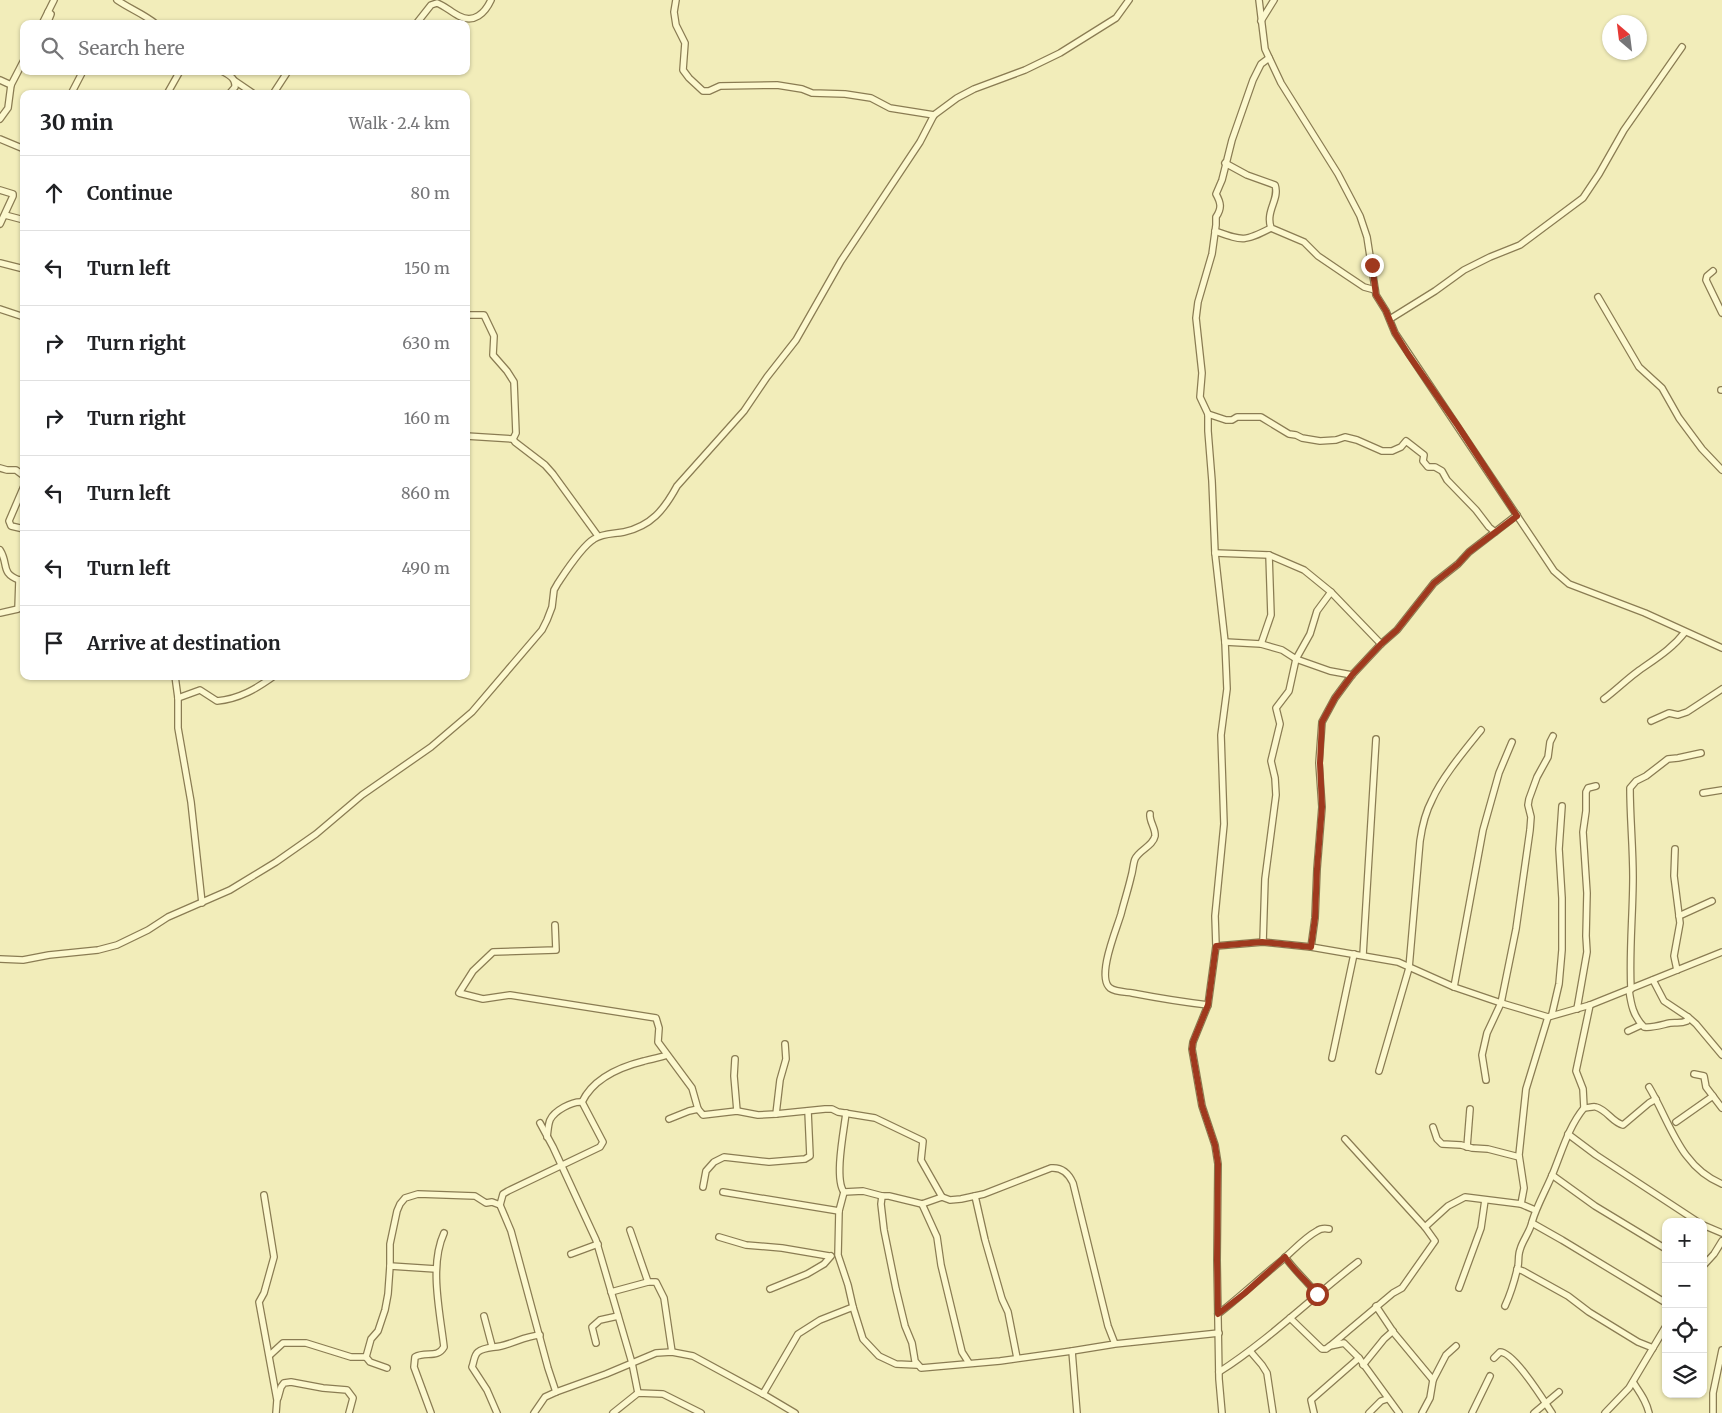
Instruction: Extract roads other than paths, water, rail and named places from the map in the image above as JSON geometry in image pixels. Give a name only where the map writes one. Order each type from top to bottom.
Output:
[{"type":"street","points":[[44,20],[54,0]]},
{"type":"street","points":[[117,0],[152,20]]},
{"type":"street","points":[[419,20],[431,5],[437,3],[461,18],[477,17],[482,14],[491,0]]},
{"type":"street","points":[[676,0],[674,12],[676,25],[685,43],[683,70],[703,91],[709,91],[720,86],[777,85],[802,89],[812,93],[845,94],[871,98],[890,108],[934,115]]},
{"type":"street","points":[[0,959],[23,960],[49,955],[98,950],[131,939],[168,917],[230,890],[276,862],[316,834],[362,795],[431,747],[472,712],[542,630],[552,607],[554,590],[591,541],[598,536],[625,531],[648,523],[670,499],[677,486],[744,412],[767,377],[799,335],[842,261],[920,142],[934,115],[957,98],[974,89],[1025,70],[1060,54],[1116,18],[1129,0]]},
{"type":"street","points":[[1258,0],[1265,49],[1282,83],[1338,174],[1360,216],[1367,237],[1375,290],[1395,333],[1554,571],[1569,584],[1645,613],[1722,648]]},
{"type":"street","points":[[1261,21],[1274,0]]},
{"type":"street","points":[[48,12],[51,14],[49,20]]},
{"type":"street","points":[[1390,319],[1464,270],[1495,254],[1520,245],[1583,198],[1624,130],[1682,47]]},
{"type":"street","points":[[1222,1413],[1219,1372],[1217,1260],[1218,1164],[1215,1145],[1202,1106],[1193,1057],[1193,1042],[1208,1005],[1216,946],[1215,916],[1224,824],[1222,735],[1227,688],[1225,642],[1215,553],[1208,414],[1200,397],[1202,373],[1196,318],[1198,302],[1210,265],[1216,231],[1216,217],[1220,212],[1221,203],[1216,194],[1253,80],[1261,64],[1269,58]]},
{"type":"street","points":[[0,119],[9,105],[11,85],[20,68]]},
{"type":"street","points":[[73,90],[80,75]]},
{"type":"street","points":[[169,90],[178,75]]},
{"type":"street","points":[[228,75],[248,90]]},
{"type":"street","points":[[276,90],[285,75]]},
{"type":"street","points":[[0,80],[11,85]]},
{"type":"street","points":[[232,90],[235,87],[235,82]]},
{"type":"street","points":[[0,139],[20,147]]},
{"type":"street","points":[[1225,163],[1247,175],[1275,185],[1276,193],[1269,221],[1271,228]]},
{"type":"street","points":[[0,190],[13,196],[0,224]]},
{"type":"street","points":[[4,215],[20,219]]},
{"type":"street","points":[[1216,231],[1240,240],[1271,228],[1304,242],[1318,256],[1346,275],[1364,287],[1375,290]]},
{"type":"street","points":[[0,262],[20,268]]},
{"type":"street","points":[[1713,271],[1706,280],[1722,313]]},
{"type":"street","points":[[1598,297],[1639,367],[1662,388],[1679,418],[1722,470]]},
{"type":"street","points":[[0,309],[20,316]]},
{"type":"street","points":[[470,315],[484,315],[494,336],[493,355],[514,382],[516,433],[513,440]]},
{"type":"street","points":[[1208,414],[1226,420],[1232,420],[1236,417],[1261,417],[1289,434],[1302,438],[1336,440],[1345,437],[1382,451],[1392,451],[1401,447],[1406,441],[1424,454],[1422,461],[1428,467],[1442,470],[1447,480],[1476,510],[1489,527],[1496,532]]},
{"type":"street","points":[[470,436],[513,440],[554,474],[598,536]]},
{"type":"street","points":[[0,468],[16,470],[20,473]]},
{"type":"street","points":[[20,495],[9,521],[11,526],[20,528]]},
{"type":"street","points":[[1311,947],[1315,918],[1322,807],[1320,763],[1322,722],[1335,698],[1352,675],[1397,630],[1434,583],[1458,564],[1469,552],[1517,516]]},
{"type":"street","points":[[0,550],[4,572],[11,578],[20,579]]},
{"type":"street","points":[[1215,553],[1268,555],[1304,570],[1330,592],[1381,644]]},
{"type":"street","points":[[1261,644],[1271,615],[1268,555]]},
{"type":"street","points":[[1262,942],[1265,879],[1276,795],[1271,761],[1280,724],[1276,708],[1289,691],[1296,659],[1310,634],[1318,610],[1330,592]]},
{"type":"street","points":[[0,613],[20,610]]},
{"type":"street","points":[[1604,699],[1657,659],[1678,641],[1685,632]]},
{"type":"street","points":[[1225,642],[1261,644],[1282,650],[1296,659],[1330,671],[1352,675]]},
{"type":"street","points":[[176,680],[178,698],[178,728],[191,802],[202,903]]},
{"type":"street","points":[[178,698],[200,690],[217,701],[224,701],[243,696],[269,680]]},
{"type":"street","points":[[1651,721],[1669,713],[1678,715],[1687,712],[1722,689]]},
{"type":"street","points":[[1378,1071],[1409,968],[1420,841],[1424,821],[1432,799],[1481,730]]},
{"type":"street","points":[[1486,1080],[1482,1055],[1487,1033],[1501,1003],[1516,929],[1530,830],[1529,799],[1537,777],[1548,757],[1550,742],[1553,736]]},
{"type":"street","points":[[1363,955],[1376,739]]},
{"type":"street","points":[[1454,987],[1483,830],[1499,773],[1512,742]]},
{"type":"street","points":[[1688,1017],[1687,1021],[1680,1024],[1673,1022],[1648,1027],[1641,1024],[1632,1009],[1630,958],[1633,862],[1630,832],[1630,788],[1636,781],[1646,776],[1668,759],[1701,753]]},
{"type":"street","points":[[1578,1009],[1587,952],[1587,893],[1583,832],[1586,792],[1588,788],[1596,786]]},
{"type":"street","points":[[1703,793],[1722,790]]},
{"type":"street","points":[[1521,1204],[1524,1188],[1519,1157],[1526,1090],[1559,984],[1562,950],[1562,898],[1559,849],[1562,806]]},
{"type":"street","points":[[1150,814],[1149,820],[1155,834],[1134,861],[1132,875],[1108,952],[1107,984],[1110,988],[1121,991],[1208,1005]]},
{"type":"street","points":[[1675,849],[1674,876],[1679,916],[1674,956],[1677,970]]},
{"type":"street","points":[[1679,916],[1712,901]]},
{"type":"street","points":[[555,925],[556,950],[493,952],[473,971],[459,993],[483,999],[510,995],[656,1018],[659,1028],[658,1042],[692,1088],[698,1109],[704,1115],[737,1111],[758,1115],[825,1109],[875,1118],[923,1141],[921,1160],[942,1198]]},
{"type":"street","points":[[1216,946],[1262,942],[1311,947],[1398,962],[1454,987],[1501,1003],[1550,1015],[1590,1006],[1722,952]]},
{"type":"street","points":[[1332,1058],[1354,954]]},
{"type":"street","points":[[1653,980],[1664,1001],[1696,1024],[1722,1055]]},
{"type":"street","points":[[1584,1108],[1583,1089],[1576,1071],[1590,1006]]},
{"type":"street","points":[[1628,1030],[1641,1024]]},
{"type":"street","points":[[776,1114],[780,1080],[786,1059],[785,1044]]},
{"type":"street","points":[[582,1102],[586,1093],[603,1078],[643,1061],[667,1055]]},
{"type":"street","points":[[735,1059],[734,1076],[737,1111]]},
{"type":"street","points":[[1694,1074],[1704,1076],[1706,1087],[1722,1108]]},
{"type":"street","points":[[1648,1087],[1656,1099],[1678,1146],[1687,1158],[1710,1178],[1722,1184]]},
{"type":"street","points":[[1676,1122],[1714,1096]]},
{"type":"street","points":[[1505,1306],[1517,1269],[1520,1249],[1532,1223],[1535,1210],[1552,1175],[1568,1134],[1580,1113],[1584,1108],[1595,1106],[1616,1123],[1623,1125],[1656,1099]]},
{"type":"street","points":[[548,1137],[548,1127],[551,1118],[570,1104],[582,1102]]},
{"type":"street","points":[[556,1392],[512,1231],[500,1205],[503,1194],[561,1164],[600,1147],[603,1142],[582,1102]]},
{"type":"street","points":[[669,1119],[689,1110],[698,1109]]},
{"type":"street","points":[[1467,1147],[1470,1109]]},
{"type":"street","points":[[703,1187],[706,1171],[714,1162],[724,1157],[770,1162],[805,1159],[810,1156],[808,1111]]},
{"type":"street","points":[[844,1192],[840,1187],[840,1148],[846,1113]]},
{"type":"street","points":[[540,1124],[548,1137],[598,1244],[632,1363],[638,1393]]},
{"type":"street","points":[[1433,1127],[1437,1139],[1442,1144],[1488,1148],[1519,1157]]},
{"type":"street","points":[[1568,1134],[1619,1171],[1692,1218]]},
{"type":"street","points":[[1290,1318],[1322,1349],[1326,1349],[1376,1306],[1402,1288],[1435,1241],[1425,1227],[1345,1139]]},
{"type":"street","points":[[844,1192],[862,1191],[922,1204],[942,1198],[950,1200],[975,1196],[1052,1168],[1057,1167],[1066,1172],[1074,1184],[1108,1326],[1115,1344]]},
{"type":"street","points":[[1552,1175],[1595,1206],[1662,1247]]},
{"type":"street","points":[[723,1192],[839,1211]]},
{"type":"street","points":[[844,1192],[839,1211],[838,1255],[853,1307],[863,1339],[879,1356],[896,1364],[921,1368],[1219,1333]]},
{"type":"street","points":[[366,1357],[371,1339],[378,1331],[385,1310],[388,1294],[390,1244],[397,1211],[405,1198],[418,1194],[475,1196],[486,1203],[492,1202],[500,1205]]},
{"type":"street","points":[[264,1195],[274,1258],[264,1293],[259,1302],[277,1400]]},
{"type":"street","points":[[882,1196],[881,1204],[888,1250],[905,1326],[917,1366]]},
{"type":"street","points":[[975,1196],[985,1240],[1002,1299],[1008,1312],[1017,1358]]},
{"type":"street","points":[[1425,1227],[1448,1206],[1465,1197],[1521,1204],[1535,1210]]},
{"type":"street","points":[[1459,1288],[1481,1228],[1485,1200]]},
{"type":"street","points":[[922,1204],[935,1230],[941,1265],[962,1352],[969,1363]]},
{"type":"street","points":[[1532,1223],[1662,1301]]},
{"type":"street","points":[[1707,1227],[1722,1233]]},
{"type":"street","points":[[1218,1314],[1316,1231],[1322,1228],[1329,1229]]},
{"type":"street","points":[[630,1230],[648,1282]]},
{"type":"street","points":[[431,1413],[414,1367],[414,1359],[421,1354],[437,1354],[444,1347],[436,1269],[439,1244],[444,1233]]},
{"type":"street","points":[[719,1237],[746,1245],[782,1248],[829,1256],[838,1255]]},
{"type":"street","points":[[1706,1263],[1722,1241]]},
{"type":"street","points":[[570,1254],[598,1244]]},
{"type":"street","points":[[770,1289],[816,1269],[824,1264],[829,1256]]},
{"type":"street","points":[[1285,1257],[1294,1270],[1309,1283],[1317,1294]]},
{"type":"street","points":[[1219,1372],[1250,1351],[1358,1262]]},
{"type":"street","points":[[390,1266],[436,1269]]},
{"type":"street","points":[[1517,1269],[1568,1296],[1593,1315],[1638,1342],[1653,1348]]},
{"type":"street","points":[[612,1292],[648,1282],[656,1282],[664,1298],[672,1352]]},
{"type":"street","points":[[1376,1306],[1393,1331],[1433,1380]]},
{"type":"street","points":[[763,1394],[798,1334],[820,1320],[853,1307]]},
{"type":"street","points":[[484,1316],[492,1346]]},
{"type":"street","points":[[596,1343],[592,1327],[600,1320],[618,1316]]},
{"type":"street","points":[[1363,1365],[1393,1331]]},
{"type":"street","points":[[1606,1412],[1633,1382],[1662,1333]]},
{"type":"street","points":[[497,1413],[487,1390],[472,1367],[476,1355],[479,1351],[492,1346],[500,1346],[521,1338],[540,1335]]},
{"type":"street","points":[[270,1356],[283,1343],[306,1343],[351,1357],[366,1357]]},
{"type":"street","points":[[1330,1346],[1344,1343],[1359,1358],[1399,1413]]},
{"type":"street","points":[[1422,1413],[1430,1398],[1433,1380],[1446,1355],[1456,1346]]},
{"type":"street","points":[[1713,1413],[1713,1394],[1722,1350]]},
{"type":"street","points":[[1072,1351],[1077,1413]]},
{"type":"street","points":[[1250,1351],[1266,1373],[1273,1413]]},
{"type":"street","points":[[534,1413],[546,1397],[556,1392],[656,1353],[672,1352],[693,1356],[795,1413]]},
{"type":"street","points":[[1494,1358],[1500,1352],[1508,1354],[1534,1386],[1552,1413]]},
{"type":"street","points":[[366,1357],[370,1362],[387,1368]]},
{"type":"street","points":[[1314,1413],[1311,1400],[1359,1358]]},
{"type":"street","points":[[1472,1413],[1490,1376]]},
{"type":"street","points":[[276,1413],[281,1387],[284,1383],[291,1382],[347,1390],[353,1398],[349,1413]]},
{"type":"street","points":[[1633,1382],[1642,1393],[1649,1413]]},
{"type":"street","points":[[1534,1413],[1559,1392]]},
{"type":"street","points":[[613,1413],[638,1393],[664,1394],[701,1413]]},
{"type":"street","points":[[1369,1413],[1381,1401],[1387,1398]]}]
